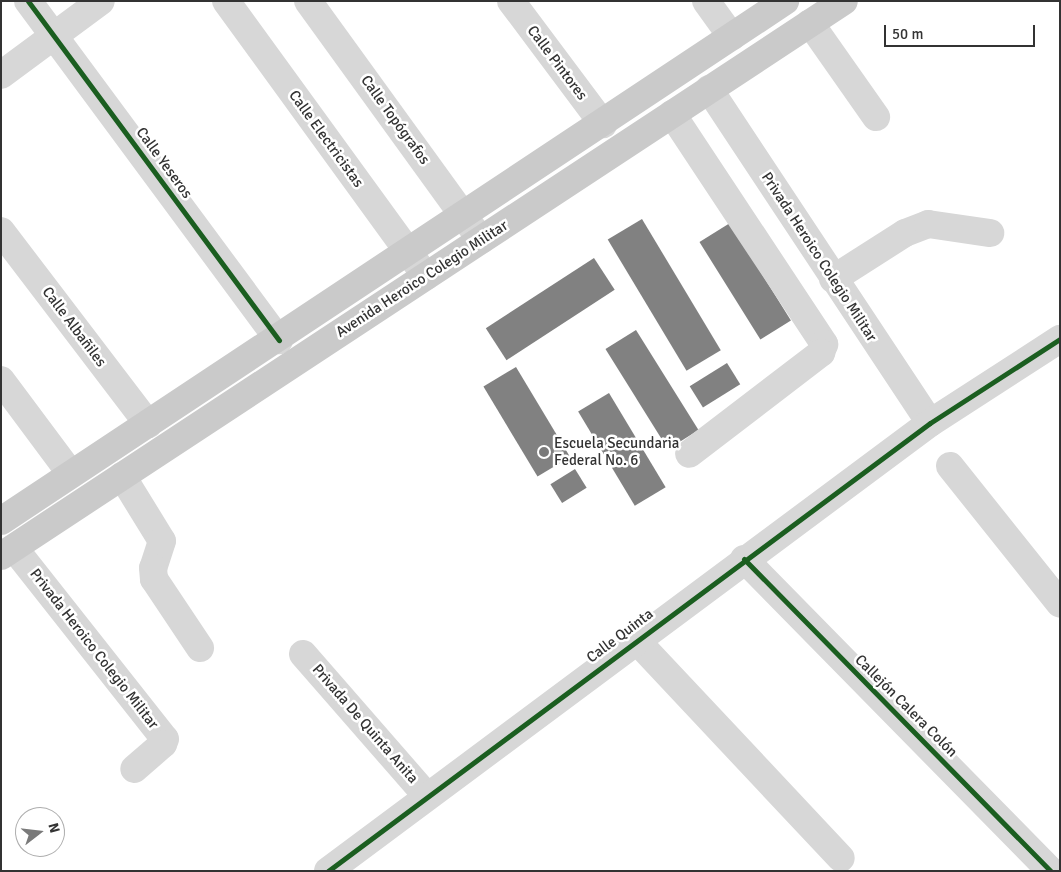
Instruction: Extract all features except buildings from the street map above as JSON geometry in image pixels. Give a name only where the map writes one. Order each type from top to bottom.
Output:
[{"type":"main road","name":"Avenida Heroico Colegio Militar","points":[[1,521],[466,216],[785,1]]},
{"type":"main road","name":"Avenida Heroico Colegio Militar","points":[[8,552],[844,1]]},
{"type":"street","name":"Calle Yeseros","points":[[28,1],[279,340]]},
{"type":"street","points":[[1,75],[101,1]]},
{"type":"street","name":"Calle Electricistas","points":[[226,1],[426,276]]},
{"type":"street","name":"Calle Topógrafos","points":[[308,1],[466,216],[481,240]]},
{"type":"street","name":"Calle Pintores","points":[[511,1],[603,124]]},
{"type":"street","points":[[706,1],[732,37]]},
{"type":"street","points":[[810,23],[876,117]]},
{"type":"street","name":"Privada Heroico Colegio Militar","points":[[709,89],[833,280],[930,424]]},
{"type":"street","points":[[672,114],[824,344],[821,353],[689,454]]},
{"type":"street","points":[[833,280],[905,233],[928,224],[990,233]]},
{"type":"street","name":"Calle Albañiles","points":[[1,231],[148,424]]},
{"type":"street","name":"Calle Quinta","points":[[331,870],[426,795],[744,559],[930,424],[1060,339]]},
{"type":"street","points":[[1,380],[71,474]]},
{"type":"street","points":[[950,466],[1060,604]]},
{"type":"street","points":[[122,476],[162,540],[153,568],[154,579],[200,648]]},
{"type":"street","name":"Privada Heroico Colegio Militar","points":[[8,552],[165,739],[134,769]]},
{"type":"street","name":"Callejón Calera Colón","points":[[744,559],[1050,871]]},
{"type":"street","points":[[636,640],[841,858]]},
{"type":"street","name":"Privada De Quinta Anita","points":[[303,654],[426,795]]},
{"type":"cycle path","points":[[28,1],[279,340]]},
{"type":"cycle path","points":[[328,871],[930,423],[1060,339]]},
{"type":"cycle path","points":[[744,559],[1051,871]]},
{"type":"place","name":"Escuela Secundaria Federal No. 6","points":[[544,452]]}]
